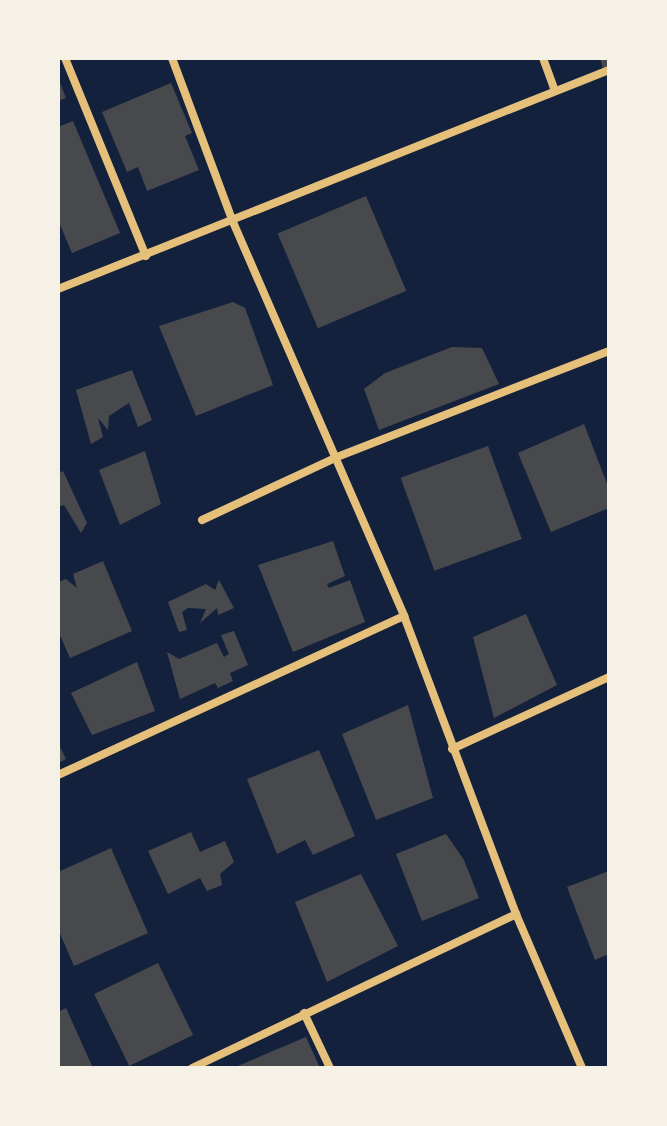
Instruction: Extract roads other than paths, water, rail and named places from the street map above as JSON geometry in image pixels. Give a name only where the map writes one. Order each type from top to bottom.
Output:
[{"type":"street","points":[[65,58],[146,256]]},
{"type":"street","points":[[172,58],[233,222],[404,616],[516,914],[582,1068]]},
{"type":"street","points":[[543,58],[555,91]]},
{"type":"street","points":[[58,289],[609,70]]},
{"type":"street","points":[[202,520],[337,457],[609,351]]},
{"type":"street","points":[[58,775],[404,616]]},
{"type":"street","points":[[452,749],[609,677]]},
{"type":"street","points":[[192,1068],[516,914]]},
{"type":"street","points":[[304,1013],[330,1068]]}]
